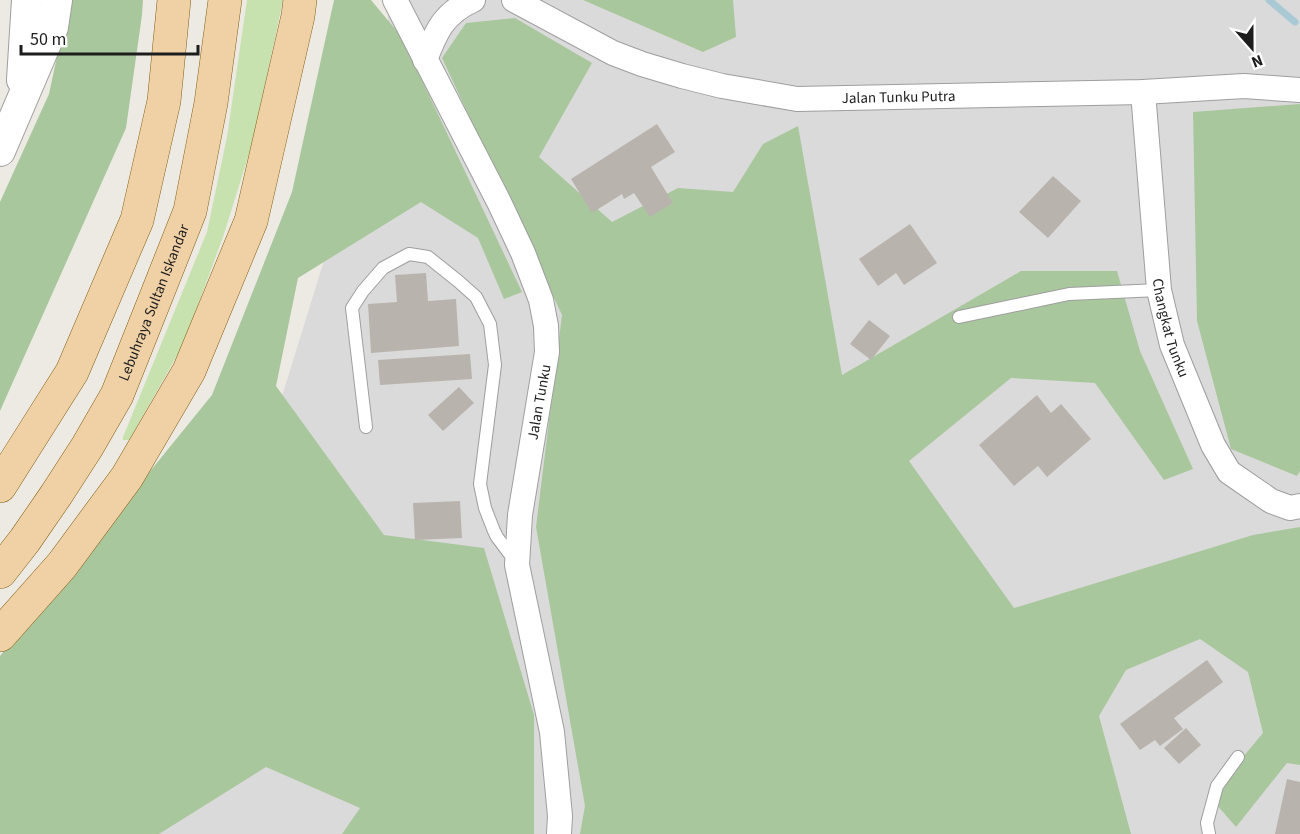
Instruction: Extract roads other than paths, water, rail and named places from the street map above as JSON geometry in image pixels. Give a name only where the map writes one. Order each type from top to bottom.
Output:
[{"type":"main road","points":[[0,486],[72,372],[137,220],[164,101],[174,0]]},
{"type":"main road","name":"Lebuhraya Sultan Iskandar","points":[[0,572],[56,495],[117,395],[150,312],[189,211],[211,103],[225,0]]},
{"type":"main road","points":[[0,635],[62,565],[127,477],[189,371],[252,221],[303,5]]},
{"type":"street","points":[[21,104],[27,0]]},
{"type":"street","points":[[0,151],[53,27],[57,0]]},
{"type":"street","name":"Jalan Tunku","points":[[395,0],[499,202],[523,252],[541,300],[546,326],[547,352],[520,515],[517,565],[552,732],[560,816],[559,834]]},
{"type":"street","points":[[426,60],[435,34],[443,22],[452,12],[473,0]]},
{"type":"street","name":"Jalan Tunku Putra","points":[[514,0],[613,53],[642,64],[722,87],[797,99],[1143,92],[1244,86],[1300,90]]},
{"type":"street","name":"Changkat Tunku","points":[[1143,92],[1160,290],[1172,345],[1213,445],[1229,472],[1270,501],[1290,508],[1300,506]]},
{"type":"lane","points":[[366,427],[352,308],[383,268],[409,254],[428,257],[476,297],[490,324],[495,365],[480,484],[485,508],[494,531],[517,565]]},
{"type":"lane","points":[[959,317],[1069,294],[1160,290]]},
{"type":"lane","points":[[1209,834],[1207,823],[1217,786],[1238,757]]},
{"type":"waterway","points":[[1269,0],[1295,22]]}]
